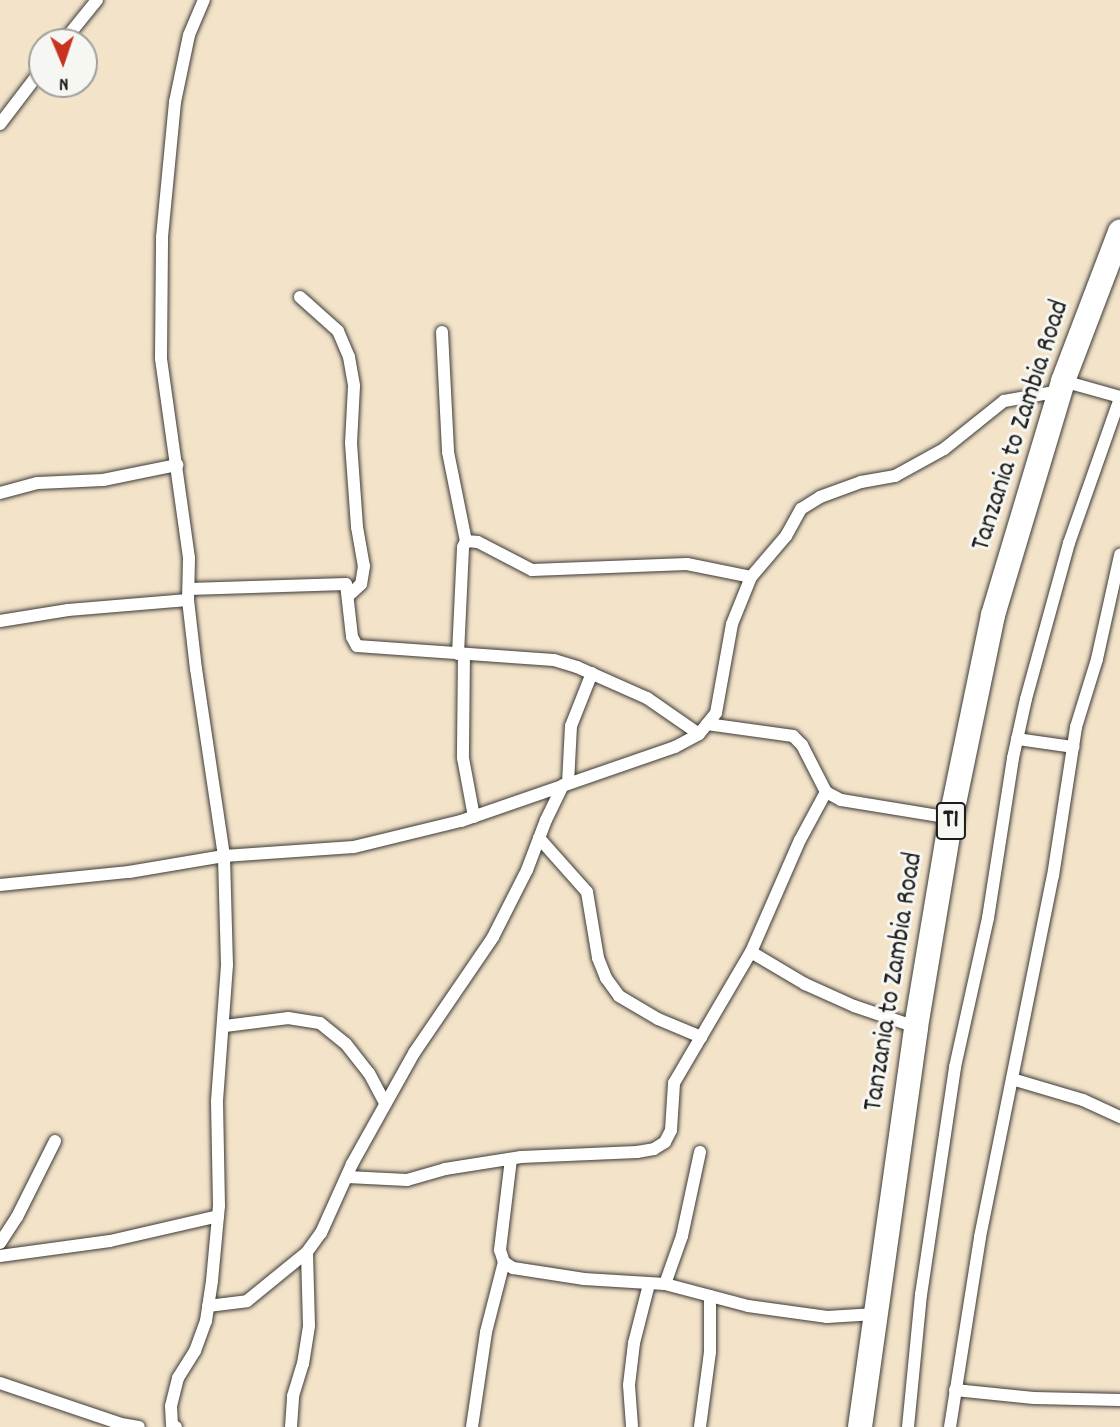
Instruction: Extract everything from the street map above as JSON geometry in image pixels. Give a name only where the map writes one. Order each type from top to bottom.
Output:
[{"type":"highway","name":"Tanzania to Zambia Road","points":[[860,1427],[916,1027],[951,818],[993,615],[1062,386],[1120,232]]},
{"type":"street","points":[[74,28],[97,0]]},
{"type":"street","points":[[169,1426],[178,1378],[195,1351],[208,1306],[218,1216],[217,1101],[225,1026],[227,965],[224,856],[189,595],[189,558],[161,358],[162,237],[175,102],[189,35],[204,0]]},
{"type":"street","points":[[0,124],[28,87]]},
{"type":"street","points":[[300,297],[338,331],[349,357],[354,386],[351,443],[357,527],[364,566],[361,584],[348,596]]},
{"type":"street","points":[[442,332],[448,452],[466,541],[463,547],[461,654],[463,758],[474,817]]},
{"type":"street","points":[[0,885],[129,872],[224,856],[354,847],[474,817],[675,747],[703,729],[716,713],[732,624],[751,577],[786,536],[801,509],[820,497],[861,482],[895,476],[944,449],[1004,401],[1062,386],[1120,397],[1069,543],[1017,739],[988,918],[955,1067],[921,1295],[908,1427]]},
{"type":"street","points":[[0,493],[38,483],[103,480],[177,465]]},
{"type":"street","points":[[466,541],[478,542],[532,570],[687,564],[751,577]]},
{"type":"street","points":[[950,1427],[980,1237],[1053,876],[1073,747],[1097,659],[1120,555]]},
{"type":"street","points":[[0,621],[68,610],[149,606],[189,595],[341,583],[348,587],[352,636],[357,646],[554,660],[592,673],[647,698],[703,729],[793,736],[802,745],[826,792],[841,800],[951,818]]},
{"type":"street","points":[[208,1306],[247,1301],[307,1252],[321,1233],[385,1103],[414,1053],[494,937],[527,870],[538,838],[566,784],[571,726],[592,673]]},
{"type":"street","points":[[1017,739],[1073,747]]},
{"type":"street","points":[[347,1177],[407,1180],[445,1169],[511,1159],[654,1149],[665,1142],[671,1130],[674,1083],[751,952],[800,839],[826,792]]},
{"type":"street","points":[[538,838],[587,892],[598,958],[606,978],[619,996],[658,1018],[701,1037]]},
{"type":"street","points":[[751,952],[805,984],[854,1006],[916,1027]]},
{"type":"street","points":[[225,1026],[288,1018],[320,1023],[346,1044],[369,1073],[385,1103]]},
{"type":"street","points":[[1012,1079],[1119,1112]]},
{"type":"street","points":[[0,1243],[17,1217],[55,1141]]},
{"type":"street","points":[[665,1284],[682,1236],[700,1152]]},
{"type":"street","points":[[471,1427],[486,1332],[504,1262],[500,1250],[511,1159]]},
{"type":"street","points":[[0,1256],[110,1241],[218,1216]]},
{"type":"street","points":[[291,1427],[293,1396],[303,1364],[309,1325],[307,1252]]},
{"type":"street","points":[[504,1262],[513,1268],[584,1279],[665,1284],[748,1306],[827,1317],[876,1314]]},
{"type":"street","points":[[623,1427],[634,1427],[631,1371],[649,1284]]},
{"type":"street","points":[[700,1427],[710,1352],[710,1296]]},
{"type":"street","points":[[0,1383],[121,1424],[139,1427]]},
{"type":"street","points":[[955,1390],[1034,1398],[1120,1400]]}]
